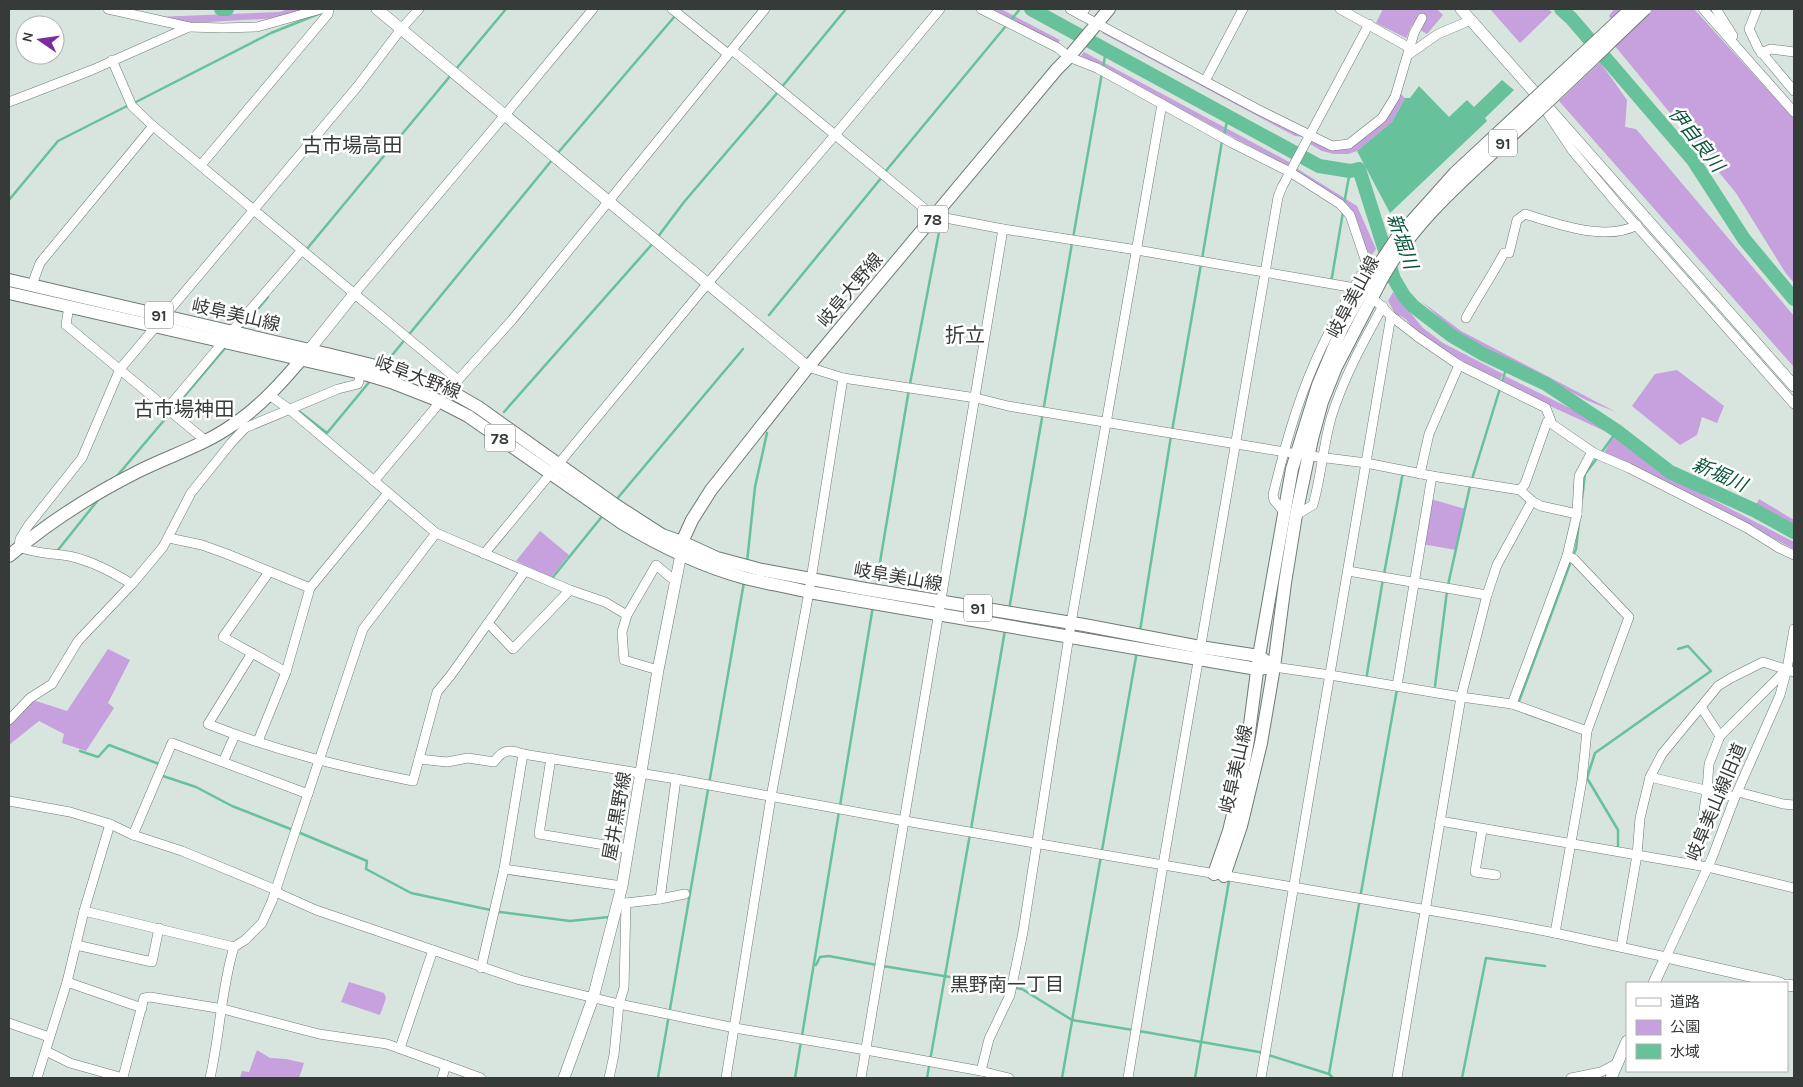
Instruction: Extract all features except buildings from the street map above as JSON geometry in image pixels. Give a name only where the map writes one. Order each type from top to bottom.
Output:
[{"type":"main road","name":"岐阜大野線","points":[[306,354],[391,382],[438,400],[468,416],[682,548],[692,520],[712,490],[808,367],[1057,69],[1068,54],[1089,17],[1102,9]]},
{"type":"main road","name":"岐阜大野線","points":[[1089,17],[1109,9]]},
{"type":"main road","name":"岐阜美山線","points":[[1219,875],[1238,794],[1248,740],[1258,663],[1290,514],[1315,457],[1322,402],[1368,293],[1396,239],[1449,179],[1631,9]]},
{"type":"main road","name":"岐阜美山線","points":[[1219,875],[1242,826],[1261,743],[1274,667],[1285,583],[1290,514],[1290,453],[1342,328],[1397,254],[1457,184],[1525,123],[1645,9]]},
{"type":"main road","name":"岐阜美山線","points":[[9,280],[160,321]]},
{"type":"main road","name":"岐阜美山線","points":[[9,295],[160,321],[306,354]]},
{"type":"main road","name":"岐阜大野線","points":[[306,354],[392,370],[452,392],[478,406],[555,469]]},
{"type":"main road","points":[[9,556],[48,523],[103,489],[206,441],[236,423],[268,394],[306,354]]},
{"type":"main road","name":"岐阜美山線","points":[[682,548],[762,570],[810,586],[940,608],[1069,637],[1199,653],[1274,667]]},
{"type":"main road","name":"岐阜美山線","points":[[940,608],[1071,623],[1199,653]]},
{"type":"street","points":[[108,9],[189,27],[257,28],[321,9]]},
{"type":"street","points":[[202,165],[328,14],[329,9]]},
{"type":"street","points":[[377,9],[808,367],[843,378],[976,398],[1008,406],[1315,457],[1366,463],[1420,474],[1520,490],[1532,501],[1549,508],[1577,514]]},
{"type":"street","points":[[132,584],[88,561],[19,547],[20,539],[28,526],[82,458],[120,369],[357,87],[401,29],[419,9]]},
{"type":"street","points":[[306,354],[593,9]]},
{"type":"street","points":[[672,9],[835,134],[935,216],[1003,229],[1137,250],[1368,293],[1391,316],[1434,349],[1459,365],[1546,408],[1552,424],[1592,452],[1629,468],[1747,528],[1794,555]]},
{"type":"street","points":[[452,392],[458,380],[512,320],[765,9]]},
{"type":"street","points":[[484,554],[708,283],[940,9]]},
{"type":"street","points":[[981,9],[1097,68],[1232,143],[1291,170],[1340,204],[1350,215],[1366,262],[1368,293],[1348,369],[1332,417],[1315,457]]},
{"type":"street","points":[[1070,9],[1089,17],[1309,138],[1332,146],[1349,144],[1382,118],[1395,97],[1414,33],[1422,18]]},
{"type":"street","points":[[1204,81],[1243,9]]},
{"type":"street","points":[[1340,9],[1369,24],[1409,52]]},
{"type":"street","points":[[1461,9],[1794,386]]},
{"type":"street","points":[[1703,9],[1794,112]]},
{"type":"street","points":[[1716,9],[1732,34],[1738,48]]},
{"type":"street","points":[[1757,9],[1749,30],[1758,48],[1794,91]]},
{"type":"street","points":[[1409,52],[1438,34],[1471,20]]},
{"type":"street","points":[[1128,1078],[1278,197],[1369,24]]},
{"type":"street","points":[[9,102],[92,70],[189,27]]},
{"type":"street","points":[[1762,53],[1771,49],[1794,52]]},
{"type":"street","points":[[112,60],[132,106],[153,126],[458,380]]},
{"type":"street","points":[[981,1071],[989,1039],[1010,995],[1023,932],[1071,623],[1162,104]]},
{"type":"street","points":[[1546,111],[1572,150],[1794,404]]},
{"type":"street","points":[[32,285],[40,263],[153,126]]},
{"type":"street","points":[[1466,318],[1480,291],[1491,278],[1504,253],[1509,253],[1517,220],[1525,214],[1562,226],[1583,230],[1628,230],[1637,225]]},
{"type":"street","points":[[861,1078],[1003,229]]},
{"type":"street","points":[[170,411],[228,336],[302,250]]},
{"type":"street","points":[[1290,453],[1304,390],[1320,356],[1368,293]]},
{"type":"street","points":[[69,306],[66,325],[206,441]]},
{"type":"street","points":[[1261,1078],[1391,316]]},
{"type":"street","points":[[1420,474],[1429,434],[1459,365]]},
{"type":"street","points":[[9,720],[30,698],[52,684],[78,641],[163,548],[191,493],[245,428],[338,389],[358,384],[361,373]]},
{"type":"street","points":[[726,1078],[770,797],[810,586],[843,378]]},
{"type":"street","points":[[268,394],[289,409],[436,533],[570,590],[605,602],[627,615]]},
{"type":"street","points":[[374,481],[436,407],[438,400]]},
{"type":"street","points":[[1520,490],[1525,484],[1547,422],[1550,420]]},
{"type":"street","points":[[1512,704],[1567,556],[1577,514],[1579,476],[1592,452]]},
{"type":"street","points":[[1397,686],[1432,476]]},
{"type":"street","points":[[258,741],[286,672],[310,588],[388,493]]},
{"type":"street","points":[[1396,1078],[1460,697],[1487,595],[1497,565],[1532,501]]},
{"type":"street","points":[[210,1078],[234,947],[245,940],[262,924],[276,890],[363,629],[436,533]]},
{"type":"street","points":[[169,538],[202,546],[310,588]]},
{"type":"street","name":"屋井黒野線","points":[[564,1078],[593,998],[622,904],[622,886],[658,670],[682,548]]},
{"type":"street","points":[[1555,933],[1583,772],[1588,730],[1629,617],[1574,559],[1567,556]]},
{"type":"street","points":[[658,670],[624,660],[622,632],[627,615],[656,566],[675,581]]},
{"type":"street","points":[[252,653],[208,724],[318,761],[413,781],[436,692],[525,570]]},
{"type":"street","points":[[1348,571],[1487,595]]},
{"type":"street","points":[[269,572],[223,637],[286,672]]},
{"type":"street","points":[[488,623],[513,649],[570,590]]},
{"type":"street","name":"岐阜美山線旧道","points":[[1654,982],[1707,867],[1736,795],[1791,671],[1794,629]]},
{"type":"street","points":[[1621,947],[1637,856],[1640,818],[1650,777],[1662,754],[1718,686],[1730,678],[1764,662],[1791,671],[1720,736],[1709,764],[1696,866]]},
{"type":"street","points":[[1274,667],[1512,704],[1588,730]]},
{"type":"street","points":[[1701,707],[1720,736]]},
{"type":"street","points":[[223,762],[235,734]]},
{"type":"street","points":[[134,835],[172,743],[308,794]]},
{"type":"street","points":[[419,759],[447,762],[468,758],[494,762],[502,754],[511,750],[523,754],[642,773],[905,821],[1425,909],[1555,933],[1776,982]]},
{"type":"street","points":[[481,968],[504,868],[523,754]]},
{"type":"street","points":[[551,758],[539,834],[629,850]]},
{"type":"street","points":[[1650,777],[1707,790],[1794,805]]},
{"type":"street","points":[[660,899],[676,779]]},
{"type":"street","points":[[9,801],[70,812],[110,824],[134,835],[182,851],[276,890],[280,894],[316,910],[520,980],[619,1004],[735,1028],[866,1050],[1009,1078]]},
{"type":"street","points":[[1440,821],[1482,830],[1707,867],[1794,888]]},
{"type":"street","points":[[37,1078],[67,982],[84,911],[110,824]]},
{"type":"street","points":[[1482,830],[1475,872],[1496,876]]},
{"type":"street","points":[[504,868],[622,886]]},
{"type":"street","points":[[609,1078],[614,1055],[619,1004],[624,988],[622,904],[685,894]]},
{"type":"street","points":[[84,911],[234,947]]},
{"type":"street","points":[[76,945],[152,962],[159,928]]},
{"type":"street","points":[[400,1048],[434,950]]},
{"type":"street","points":[[67,982],[142,1008]]},
{"type":"street","points":[[46,1050],[70,1063],[101,1075],[123,1078],[144,998],[150,997],[223,1009],[319,1034],[387,1044],[482,1078]]},
{"type":"street","points":[[9,1023],[49,1037]]},
{"type":"street","points":[[1611,1078],[1626,1043]]},
{"type":"street","points":[[1572,1078],[1602,1072],[1616,1064]]},
{"type":"street","points":[[442,1078],[446,1065]]},
{"type":"green space","points":[[288,9],[304,9],[278,18],[191,23],[156,17],[280,12]]},
{"type":"green space","points":[[992,9],[1001,9],[1060,40],[1058,44]]},
{"type":"green space","points":[[1383,9],[1437,9],[1443,15],[1427,34],[1412,25],[1406,38],[1376,23]]},
{"type":"green space","points":[[1490,9],[1548,9],[1552,12],[1520,43]]},
{"type":"green space","points":[[1614,9],[1694,9],[1794,119],[1794,283],[1785,272],[1736,193],[1610,40],[1622,32],[1609,16]]},
{"type":"green space","points":[[1105,30],[1304,137],[1295,136],[1102,33]]},
{"type":"green space","points":[[1084,52],[1291,163],[1289,166],[1285,165],[1081,56]]},
{"type":"green space","points":[[1600,62],[1627,100],[1625,127],[1636,129],[1794,316],[1794,367],[1559,101]]},
{"type":"green space","points":[[1400,93],[1405,98],[1392,122],[1357,151],[1348,154],[1334,154],[1322,151],[1310,144],[1312,140],[1349,147]]},
{"type":"green space","points":[[1296,168],[1357,206],[1376,249],[1371,256],[1367,250],[1356,218],[1348,207],[1295,171]]},
{"type":"green space","points":[[1393,292],[1423,328],[1443,343],[1503,374],[1500,380],[1448,353],[1419,334],[1406,320],[1396,315],[1388,301]]},
{"type":"green space","points":[[1421,301],[1461,331],[1616,412],[1586,400],[1454,331]]},
{"type":"green space","points":[[1677,370],[1724,406],[1717,423],[1702,417],[1697,435],[1680,445],[1632,406],[1655,374]]},
{"type":"green space","points":[[1505,376],[1592,419],[1608,429],[1609,433],[1502,384]]},
{"type":"green space","points":[[1613,437],[1619,438],[1656,470],[1794,542],[1794,549],[1604,453]]},
{"type":"green space","points":[[1431,499],[1465,509],[1456,550],[1422,544]]},
{"type":"green space","points":[[1759,499],[1794,520],[1794,525],[1756,505]]},
{"type":"green space","points":[[540,531],[569,555],[551,577],[516,561]]},
{"type":"green space","points":[[108,649],[130,660],[108,703],[114,708],[86,751],[62,743],[64,734],[39,721],[9,745],[9,725],[27,703],[36,701],[67,711]]},
{"type":"green space","points":[[349,982],[384,993],[386,998],[380,1015],[341,1002]]},
{"type":"green space","points":[[257,1050],[270,1058],[304,1063],[299,1078],[240,1078],[242,1071],[249,1072]]},
{"type":"water","points":[[1502,80],[1514,90],[1485,118],[1487,121],[1390,213],[1357,151],[1392,122],[1405,98],[1410,98],[1419,86],[1449,117],[1467,100],[1474,107]]},
{"type":"waterway","name":"新堀川","points":[[221,9],[227,9]]},
{"type":"waterway","points":[[456,69],[506,9]]},
{"type":"waterway","points":[[781,88],[846,9]]},
{"type":"waterway","points":[[885,172],[1020,9]]},
{"type":"waterway","name":"新堀川","points":[[1031,9],[1319,166],[1350,171],[1359,169],[1394,279],[1404,296],[1413,306],[1452,336],[1483,354],[1546,384],[1617,431],[1670,472],[1754,510],[1794,532]]},
{"type":"waterway","name":"伊自良川","points":[[1561,9],[1571,18],[1693,160],[1744,239],[1794,299]]},
{"type":"waterway","points":[[134,103],[271,33],[321,13]]},
{"type":"waterway","points":[[557,154],[675,16]]},
{"type":"waterway","points":[[1103,68],[1106,50]]},
{"type":"waterway","points":[[1073,238],[1102,73]]},
{"type":"waterway","points":[[306,250],[451,75]]},
{"type":"waterway","points":[[657,238],[684,202],[778,92]]},
{"type":"waterway","points":[[9,200],[58,141],[129,105]]},
{"type":"waterway","points":[[1224,136],[1228,116]]},
{"type":"waterway","points":[[1202,259],[1222,141]]},
{"type":"waterway","points":[[384,365],[552,160]]},
{"type":"waterway","points":[[1344,204],[1350,171]]},
{"type":"waterway","points":[[769,315],[882,177]]},
{"type":"waterway","points":[[1331,283],[1343,212]]},
{"type":"waterway","points":[[876,586],[909,389],[940,227]]},
{"type":"waterway","points":[[504,412],[654,242]]},
{"type":"waterway","points":[[1009,610],[1072,243]]},
{"type":"waterway","points":[[1172,431],[1201,264]]},
{"type":"waterway","points":[[241,329],[268,297]]},
{"type":"waterway","points":[[117,476],[226,347]]},
{"type":"waterway","points":[[616,500],[743,349]]},
{"type":"waterway","points":[[1472,479],[1506,369]]},
{"type":"waterway","points":[[300,412],[327,433],[371,380]]},
{"type":"waterway","points":[[1601,453],[1617,431]]},
{"type":"waterway","points":[[747,562],[755,487],[767,433]]},
{"type":"waterway","points":[[1140,631],[1171,436]]},
{"type":"waterway","points":[[1582,499],[1585,474],[1598,457]]},
{"type":"waterway","points":[[1384,574],[1403,472]]},
{"type":"waterway","points":[[1448,585],[1470,486]]},
{"type":"waterway","points":[[58,550],[98,500]]},
{"type":"waterway","points":[[553,577],[604,514]]},
{"type":"waterway","points":[[1573,556],[1576,549],[1579,522]]},
{"type":"waterway","points":[[1518,704],[1571,561]]},
{"type":"waterway","points":[[1366,680],[1383,579]]},
{"type":"waterway","points":[[658,1078],[744,582]]},
{"type":"waterway","points":[[1435,686],[1447,591]]},
{"type":"waterway","points":[[795,1078],[873,606]]},
{"type":"waterway","points":[[971,829],[1005,630]]},
{"type":"waterway","points":[[1618,849],[1618,830],[1587,778],[1595,753],[1711,671],[1688,646],[1678,649]]},
{"type":"waterway","points":[[1062,1078],[1137,651]]},
{"type":"waterway","points":[[1329,1074],[1397,689]]},
{"type":"waterway","points":[[80,751],[98,757],[109,745],[159,764]]},
{"type":"waterway","points":[[160,775],[196,787],[232,806],[293,830]]},
{"type":"waterway","points":[[298,832],[367,861],[366,869],[411,893],[500,912],[570,921],[609,917]]},
{"type":"waterway","points":[[927,1078],[970,834]]},
{"type":"waterway","points":[[1195,1078],[1229,881]]},
{"type":"waterway","points":[[816,965],[820,957],[829,956],[877,965]]},
{"type":"waterway","points":[[1462,1078],[1486,958],[1545,966]]},
{"type":"waterway","points":[[883,966],[1022,989],[1072,1020],[1133,1030]]},
{"type":"waterway","points":[[1139,1031],[1259,1052],[1329,1074],[1333,1078]]},
{"type":"district","name":"古市場高田","points":[[352,145]]},
{"type":"district","name":"折立","points":[[965,335]]},
{"type":"district","name":"古市場神田","points":[[184,409]]},
{"type":"district","name":"黒野南一丁目","points":[[1007,984]]}]
